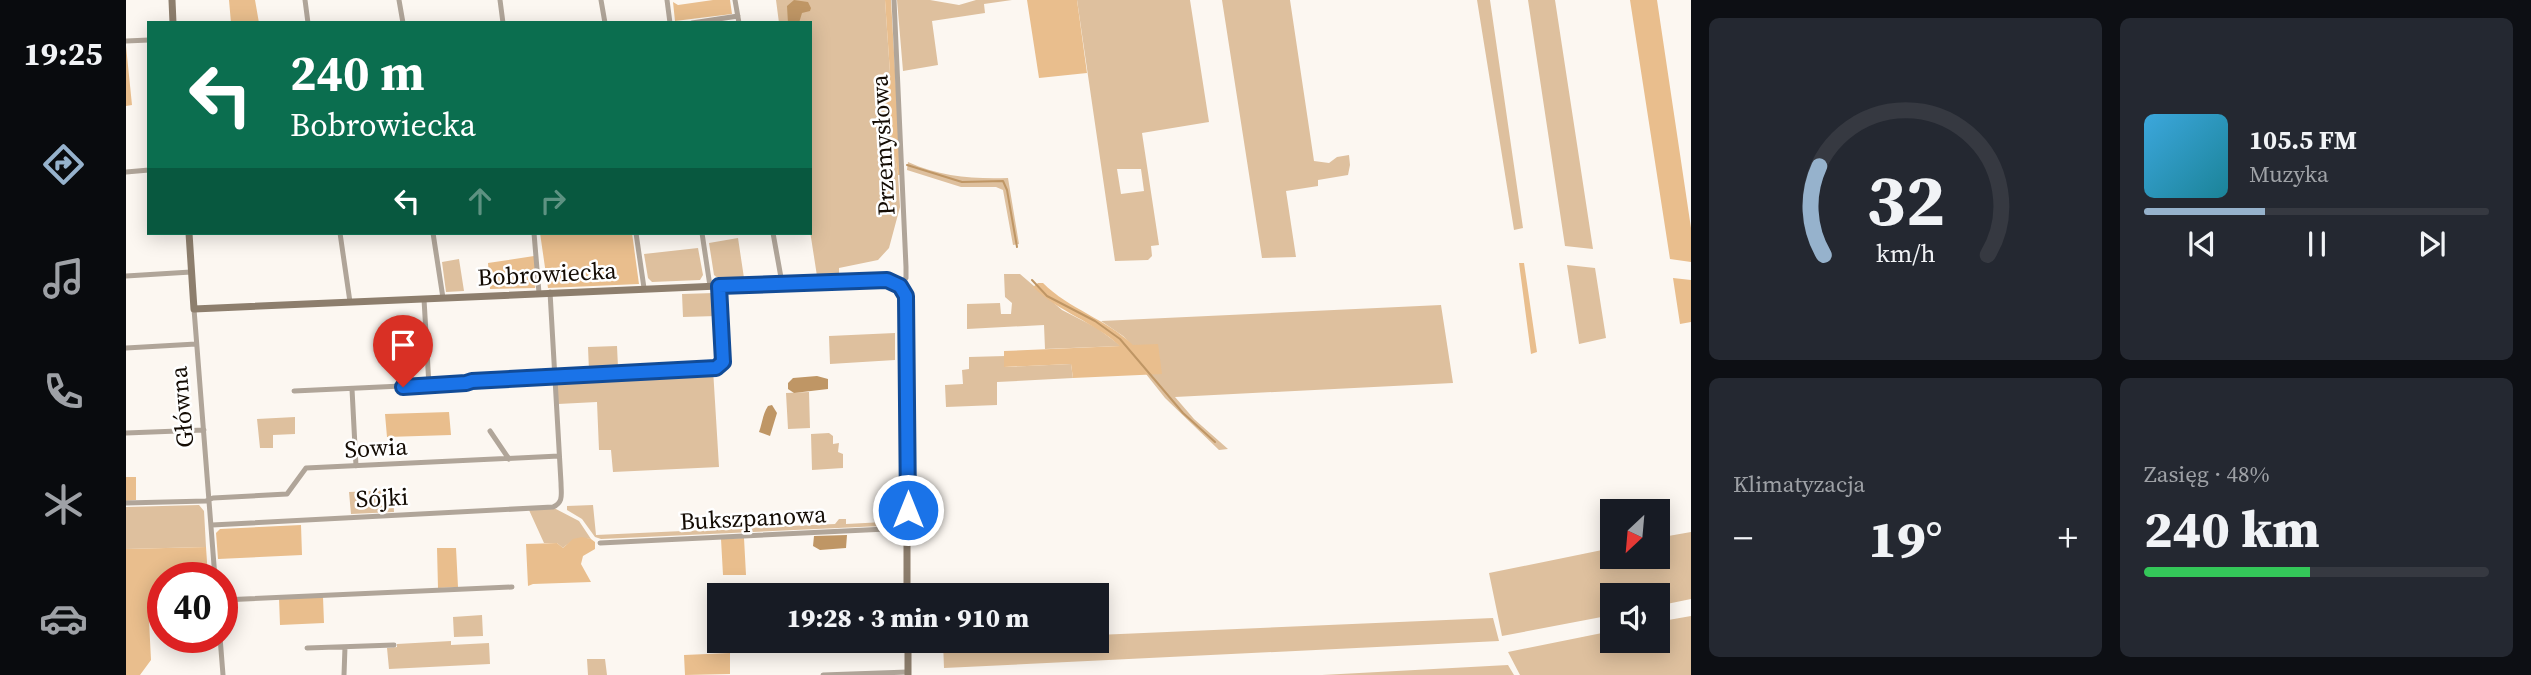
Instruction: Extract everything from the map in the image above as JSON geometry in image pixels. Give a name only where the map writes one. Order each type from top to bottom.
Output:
[{"type":"street","points":[[172,0],[173,21]]},
{"type":"street","points":[[304,0],[308,21]]},
{"type":"street","points":[[399,0],[403,21]]},
{"type":"street","points":[[500,0],[503,21]]},
{"type":"street","points":[[601,0],[605,21]]},
{"type":"street","points":[[667,0],[670,21]]},
{"type":"street","points":[[715,21],[738,19],[735,0]]},
{"type":"street","name":"Przemysłowa","points":[[894,0],[906,267],[906,278],[900,286]]},
{"type":"street","points":[[126,41],[147,40]]},
{"type":"street","points":[[126,172],[147,170]]},
{"type":"street","name":"Główna","points":[[188,235],[214,562]]},
{"type":"street","points":[[340,235],[350,302]]},
{"type":"street","points":[[433,235],[443,298]]},
{"type":"street","points":[[534,235],[539,293]]},
{"type":"street","points":[[636,235],[644,289]]},
{"type":"street","points":[[702,235],[710,286]]},
{"type":"street","points":[[773,235],[782,283]]},
{"type":"street","points":[[126,276],[191,272]]},
{"type":"street","name":"Bobrowiecka","points":[[194,309],[883,279],[900,286]]},
{"type":"street","points":[[294,391],[429,386],[720,366],[723,362],[719,286]]},
{"type":"street","points":[[900,286],[906,296],[907,583]]},
{"type":"street","points":[[550,292],[559,456]]},
{"type":"street","points":[[424,299],[429,386]]},
{"type":"street","points":[[126,348],[197,344]]},
{"type":"street","points":[[352,389],[356,466]]},
{"type":"street","points":[[126,433],[204,430]]},
{"type":"street","points":[[490,431],[509,459]]},
{"type":"street","name":"Sowia","points":[[209,499],[287,494],[306,468],[559,456]]},
{"type":"street","name":"Sójki","points":[[212,525],[553,507],[562,500],[559,456]]},
{"type":"street","points":[[126,503],[209,499]]},
{"type":"street","name":"Bukszpanowa","points":[[600,543],[907,528]]},
{"type":"street","points":[[238,599],[512,587]]},
{"type":"street","points":[[307,648],[394,645]]},
{"type":"street","points":[[344,675],[345,647]]},
{"type":"street","points":[[221,653],[223,675]]},
{"type":"street","points":[[823,675],[908,673],[908,653]]},
{"type":"shaded area","points":[[229,0],[255,0],[259,21],[231,21]]},
{"type":"shaded area","points":[[730,0],[732,14],[675,21],[673,2],[678,5]]},
{"type":"shaded area","points":[[776,0],[885,0],[890,73],[883,74],[900,207],[889,248],[878,260],[839,268],[839,275],[817,276],[811,235],[812,21],[779,21]]},
{"type":"shaded area","points":[[794,0],[808,2],[811,8],[810,11],[802,13],[800,21],[788,21],[787,6]]},
{"type":"shaded area","points":[[885,0],[891,0],[901,175],[898,175],[882,74],[890,73]]},
{"type":"shaded area","points":[[897,0],[930,0],[959,5],[976,0],[1012,0],[984,4],[985,13],[932,21],[938,65],[903,71]]},
{"type":"shaded area","points":[[1027,0],[1077,0],[1087,73],[1039,78]]},
{"type":"shaded area","points":[[1077,0],[1190,0],[1209,122],[1142,133],[1159,245],[1151,246],[1152,256],[1148,260],[1115,261]],"holes":[[[1117,169],[1141,169],[1144,191],[1121,194]]]},
{"type":"shaded area","points":[[1222,0],[1290,0],[1314,161],[1329,163],[1337,157],[1349,155],[1348,175],[1318,180],[1318,186],[1286,191],[1296,257],[1262,258]]},
{"type":"shaded area","points":[[1477,0],[1490,0],[1523,228],[1514,230]]},
{"type":"shaded area","points":[[1528,0],[1555,0],[1593,249],[1565,246]]},
{"type":"shaded area","points":[[1630,0],[1657,0],[1691,228],[1691,262],[1670,259]]},
{"type":"shaded area","points":[[126,46],[132,105],[126,106]]},
{"type":"shaded area","points":[[908,162],[957,176],[1008,178],[1019,244],[1013,245],[1003,190],[996,187],[961,187],[907,170]]},
{"type":"shaded area","points":[[540,235],[632,235],[639,284],[548,288]]},
{"type":"shaded area","points":[[738,238],[744,278],[719,279],[714,275],[709,243]]},
{"type":"shaded area","points":[[698,248],[703,275],[700,280],[652,282],[648,278],[644,254]]},
{"type":"shaded area","points":[[534,256],[537,279],[535,288],[490,289],[488,263]]},
{"type":"shaded area","points":[[459,259],[464,291],[446,292],[442,262]]},
{"type":"shaded area","points":[[1519,263],[1524,263],[1537,352],[1531,354]]},
{"type":"shaded area","points":[[1567,265],[1595,268],[1606,338],[1579,344]]},
{"type":"shaded area","points":[[1004,274],[1020,274],[1062,310],[1097,328],[1121,346],[1045,349],[1044,325],[967,329],[967,304],[1000,303],[1001,314],[1011,314],[1012,303],[1005,297]]},
{"type":"shaded area","points":[[1673,278],[1691,280],[1691,322],[1680,324]]},
{"type":"shaded area","points":[[1043,283],[1133,345],[1158,344],[1162,374],[1073,378],[1071,364],[1004,367],[1004,351],[1120,346],[1043,296],[1033,287]]},
{"type":"shaded area","points":[[714,293],[717,316],[683,317],[682,294]]},
{"type":"shaded area","points":[[1441,305],[1453,383],[1175,397],[1194,419],[1228,449],[1219,450],[1165,398],[1146,374],[1161,374],[1123,336],[1101,321]]},
{"type":"shaded area","points":[[895,333],[895,360],[830,364],[829,336]]},
{"type":"shaded area","points":[[617,346],[618,367],[589,371],[588,347]]},
{"type":"shaded area","points":[[1005,356],[1005,367],[1071,364],[1073,378],[997,382],[997,405],[946,407],[945,385],[963,384],[962,370],[969,369],[969,357]]},
{"type":"shaded area","points":[[713,369],[719,467],[613,472],[611,450],[599,450],[597,402],[558,404],[557,377]]},
{"type":"shaded area","points":[[817,376],[828,379],[828,389],[794,393],[788,389],[788,383],[793,378]]},
{"type":"shaded area","points":[[809,392],[810,428],[788,429],[786,393]]},
{"type":"shaded area","points":[[772,405],[777,413],[770,436],[759,432],[766,409]]},
{"type":"shaded area","points":[[449,412],[451,435],[387,437],[385,414]]},
{"type":"shaded area","points":[[295,417],[295,434],[273,435],[273,448],[260,448],[257,419]]},
{"type":"shaded area","points":[[829,433],[833,436],[833,444],[839,443],[838,452],[843,454],[843,468],[812,470],[811,434]]},
{"type":"shaded area","points":[[126,477],[136,477],[136,500],[126,501]]},
{"type":"shaded area","points":[[393,490],[394,512],[351,514],[349,492]]},
{"type":"shaded area","points":[[199,505],[204,511],[206,547],[126,549],[126,507]]},
{"type":"shaded area","points":[[593,505],[596,535],[835,524],[839,519],[846,519],[846,524],[903,521],[903,525],[601,539],[595,537],[582,519],[567,510],[567,506]]},
{"type":"shaded area","points":[[554,508],[579,521],[591,539],[576,540],[563,548],[557,543],[544,543],[529,510]]},
{"type":"shaded area","points":[[301,525],[302,555],[218,559],[216,533],[220,529]]},
{"type":"shaded area","points":[[1691,532],[1691,599],[1670,603],[1670,583],[1600,583],[1600,617],[1502,636],[1489,573],[1600,550],[1600,569],[1670,569],[1670,536]]},
{"type":"shaded area","points":[[847,535],[846,548],[820,550],[813,546],[814,536]]},
{"type":"shaded area","points":[[582,537],[595,542],[595,549],[583,556],[581,564],[591,582],[528,586],[526,544],[557,543],[563,548],[573,539]]},
{"type":"shaded area","points":[[744,538],[746,575],[723,575],[721,539]]},
{"type":"shaded area","points":[[206,547],[207,562],[147,562],[147,653],[151,653],[151,660],[140,675],[126,675],[126,549]]},
{"type":"shaded area","points":[[437,548],[456,548],[458,587],[438,588]]},
{"type":"shaded area","points":[[323,597],[324,623],[280,625],[279,598]]},
{"type":"shaded area","points":[[482,615],[483,636],[454,637],[453,617]]},
{"type":"shaded area","points":[[1691,616],[1691,675],[1520,675],[1508,652],[1600,633],[1600,653],[1670,653],[1670,620]]},
{"type":"shaded area","points":[[1493,618],[1499,641],[944,668],[943,653],[1109,653],[1109,634]]},
{"type":"shaded area","points":[[451,641],[451,645],[489,643],[490,664],[389,669],[387,648],[397,647],[397,644]]},
{"type":"shaded area","points":[[730,653],[730,674],[685,675],[684,655]]},
{"type":"shaded area","points":[[587,659],[605,659],[607,675],[588,675]]},
{"type":"shaded area","points":[[1508,665],[1514,675],[1322,675]]},
{"type":"waterway","points":[[907,165],[962,182],[1003,181],[1017,247]]},
{"type":"waterway","points":[[1032,280],[1047,296],[1095,321],[1120,339],[1183,413],[1215,442]]},
{"type":"route","points":[[403,387],[716,368],[723,362],[719,286],[887,280],[900,286],[906,296],[908,510]]}]
